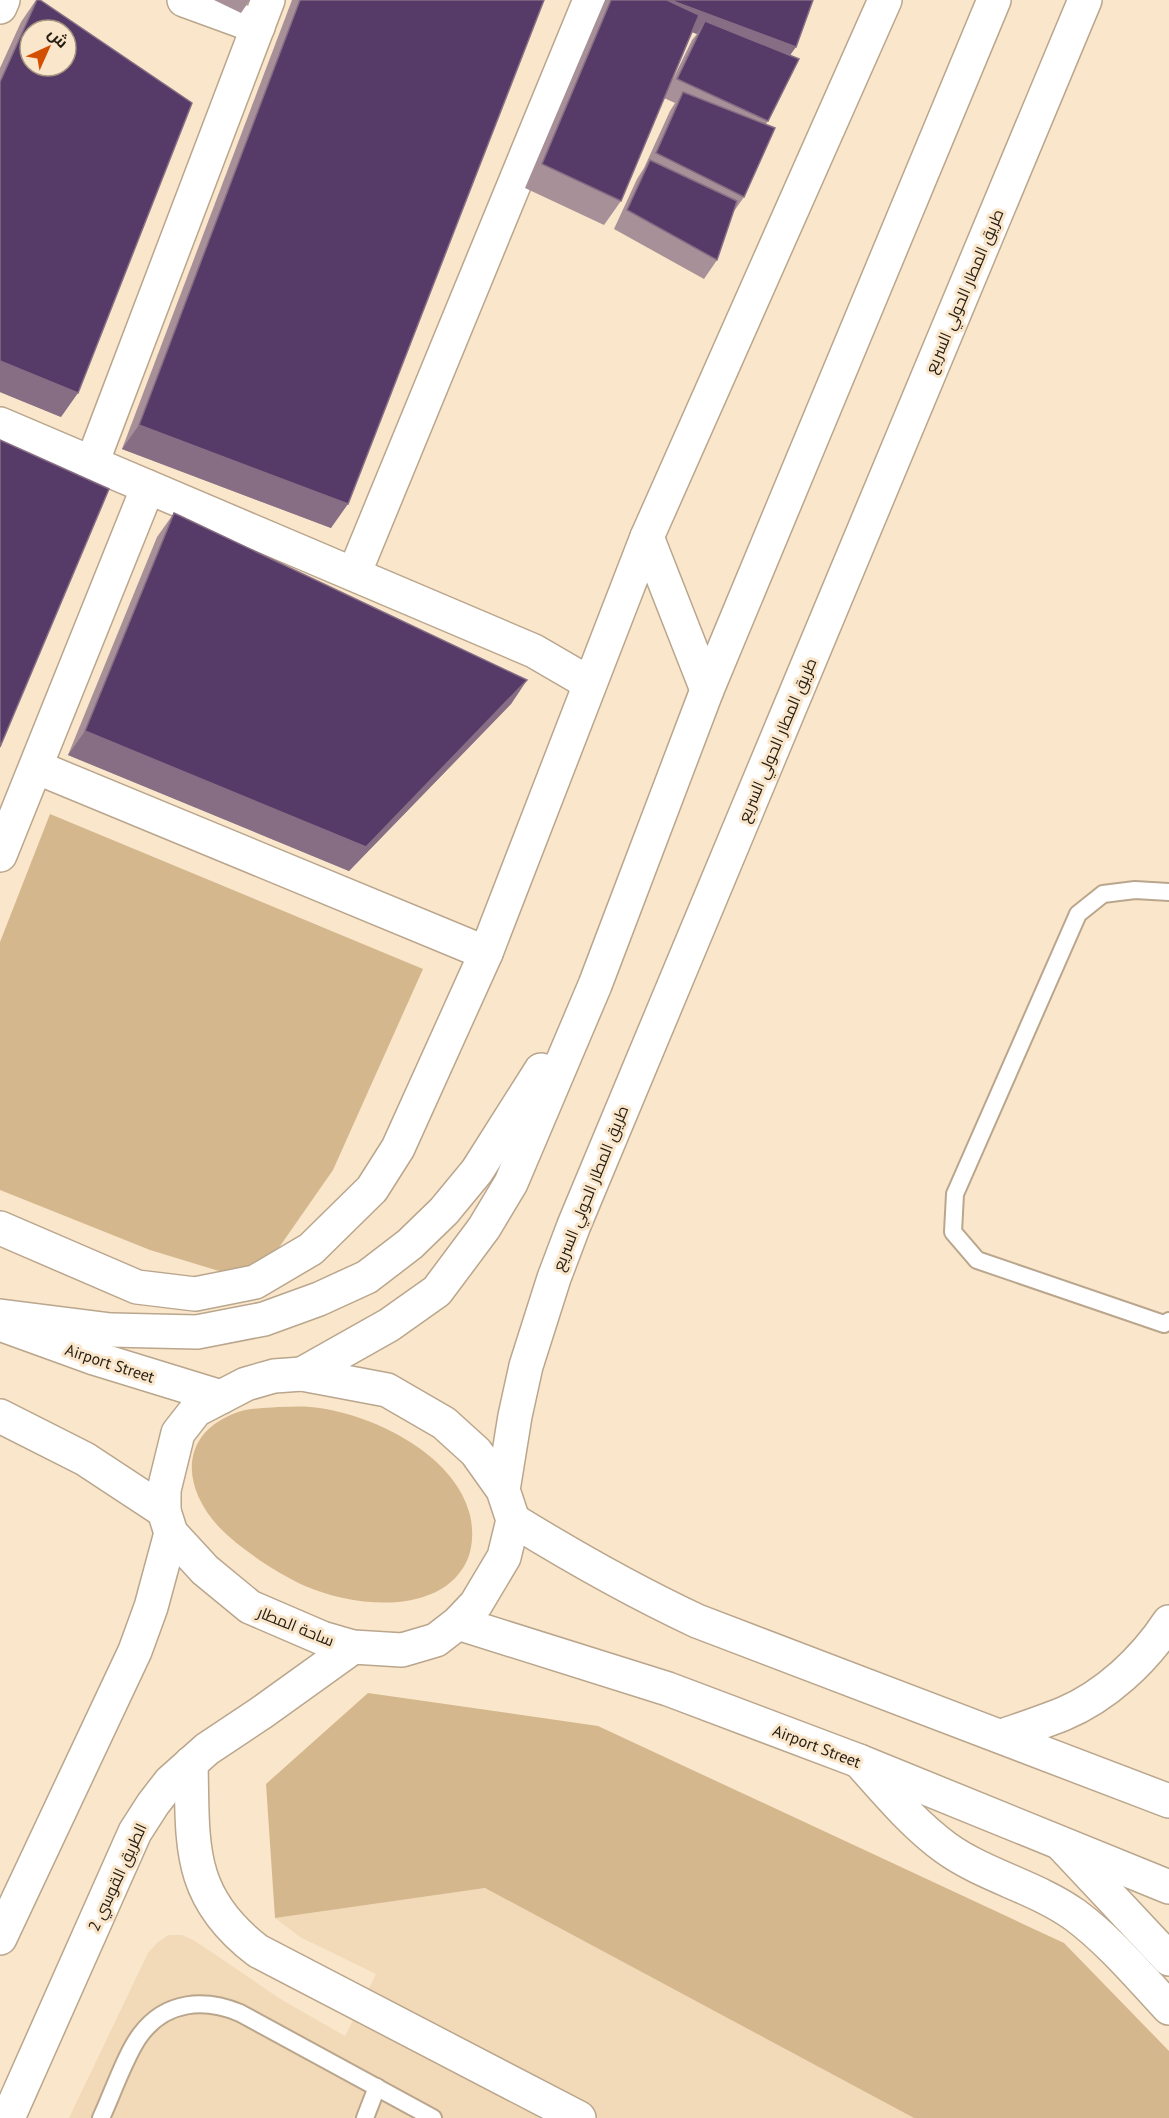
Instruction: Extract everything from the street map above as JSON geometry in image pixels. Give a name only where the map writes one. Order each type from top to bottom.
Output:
[{"type":"main road","points":[[0,7],[3,0]]},
{"type":"main road","points":[[92,463],[263,13],[184,0]]},
{"type":"main road","points":[[354,574],[590,0]]},
{"type":"main road","points":[[0,1228],[137,1287],[195,1294],[255,1282],[310,1249],[372,1189],[398,1148],[486,953],[647,537],[885,0]]},
{"type":"main road","points":[[302,1374],[389,1325],[437,1291],[477,1237],[511,1183],[595,985],[707,690],[994,0]]},
{"type":"main road","name":"طريق المطار الحولي السريع","points":[[508,1505],[515,1416],[526,1366],[570,1236],[1085,0]]},
{"type":"main road","points":[[0,424],[534,651],[590,683]]},
{"type":"main road","points":[[0,855],[148,487]]},
{"type":"main road","points":[[647,537],[707,690]]},
{"type":"main road","points":[[36,767],[486,953]]},
{"type":"main road","points":[[0,1316],[111,1330],[197,1332],[264,1319],[319,1299],[367,1277],[410,1244],[436,1219],[477,1171],[595,985]]},
{"type":"main road","name":"Airport Street","points":[[0,1324],[94,1358],[221,1397]]},
{"type":"main road","points":[[0,1938],[135,1651],[151,1607],[167,1522],[164,1490],[178,1433],[195,1410],[246,1384],[274,1376],[302,1374],[387,1390],[444,1423],[476,1452],[508,1505],[578,1560],[638,1593],[697,1621],[1169,1801]]},
{"type":"main road","points":[[0,1416],[85,1459],[167,1522]]},
{"type":"main road","name":"ساحة المطار","points":[[167,1522],[205,1570],[250,1607],[322,1638],[353,1647],[402,1650],[436,1640],[458,1623],[476,1604],[504,1557],[508,1505]]},
{"type":"main road","points":[[1002,1736],[1065,1713],[1113,1684],[1153,1646],[1169,1622]]},
{"type":"main road","name":"Airport Street","points":[[458,1623],[668,1689],[859,1761],[1169,1887]]},
{"type":"main road","name":"الطريق القوسي 2","points":[[8,2118],[135,1832],[170,1782],[207,1749],[353,1647]]},
{"type":"main road","points":[[859,1761],[919,1825],[946,1848],[1074,1914],[1107,1942],[1169,2008]]},
{"type":"main road","points":[[191,1763],[195,1861],[202,1882],[213,1902],[240,1937],[258,1951],[579,2118]]},
{"type":"main road","points":[[1062,1845],[1169,1959]]},
{"type":"lane","points":[[1169,892],[1135,890],[1103,894],[1078,914],[955,1194],[953,1232],[977,1260],[1164,1324],[1169,1321]]},
{"type":"lane","points":[[101,2118],[140,2035],[168,2011],[186,2005],[204,2003],[223,2006],[240,2013],[433,2118]]},
{"type":"lane","points":[[365,2118],[377,2087]]},
{"type":"shaded area","points":[[50,814],[423,969],[333,1170],[255,1282],[150,1250],[0,1190],[0,942]]},
{"type":"shaded area","points":[[278,1407],[310,1407],[358,1417],[383,1427],[428,1455],[447,1473],[461,1493],[470,1515],[472,1542],[469,1556],[458,1575],[446,1586],[431,1594],[406,1601],[381,1603],[342,1598],[305,1586],[283,1574],[248,1552],[219,1527],[206,1511],[193,1478],[192,1462],[196,1447],[205,1433],[219,1421],[238,1412]]},
{"type":"shaded area","points":[[368,1693],[598,1726],[1064,1943],[1169,2051],[1169,2118],[914,2118],[485,1888],[275,1918],[266,1784]]},
{"type":"shaded area","points":[[485,1888],[914,2118],[69,2118],[148,1953],[168,1935],[182,1935],[195,1941],[282,2000],[345,2036],[376,1974],[300,1937],[275,1918]]},
{"type":"building","points":[[37,0],[67,18],[29,18]]},
{"type":"building","points":[[300,0],[544,0],[348,504],[139,425]]},
{"type":"building","points":[[611,0],[667,0],[699,15],[621,201],[542,164]]},
{"type":"building","points":[[670,0],[813,0],[796,47]]},
{"type":"building","points":[[705,21],[799,59],[768,121],[677,79]]},
{"type":"building","points":[[78,26],[192,103],[78,393],[0,361],[0,82],[18,42],[18,78],[78,78]]},
{"type":"building","points":[[683,92],[775,128],[744,197],[656,153]]},
{"type":"building","points":[[650,160],[737,201],[717,260],[627,210]]},
{"type":"building","points":[[0,440],[109,489],[0,747]]},
{"type":"building","points":[[174,513],[527,680],[366,847],[85,731]]}]
